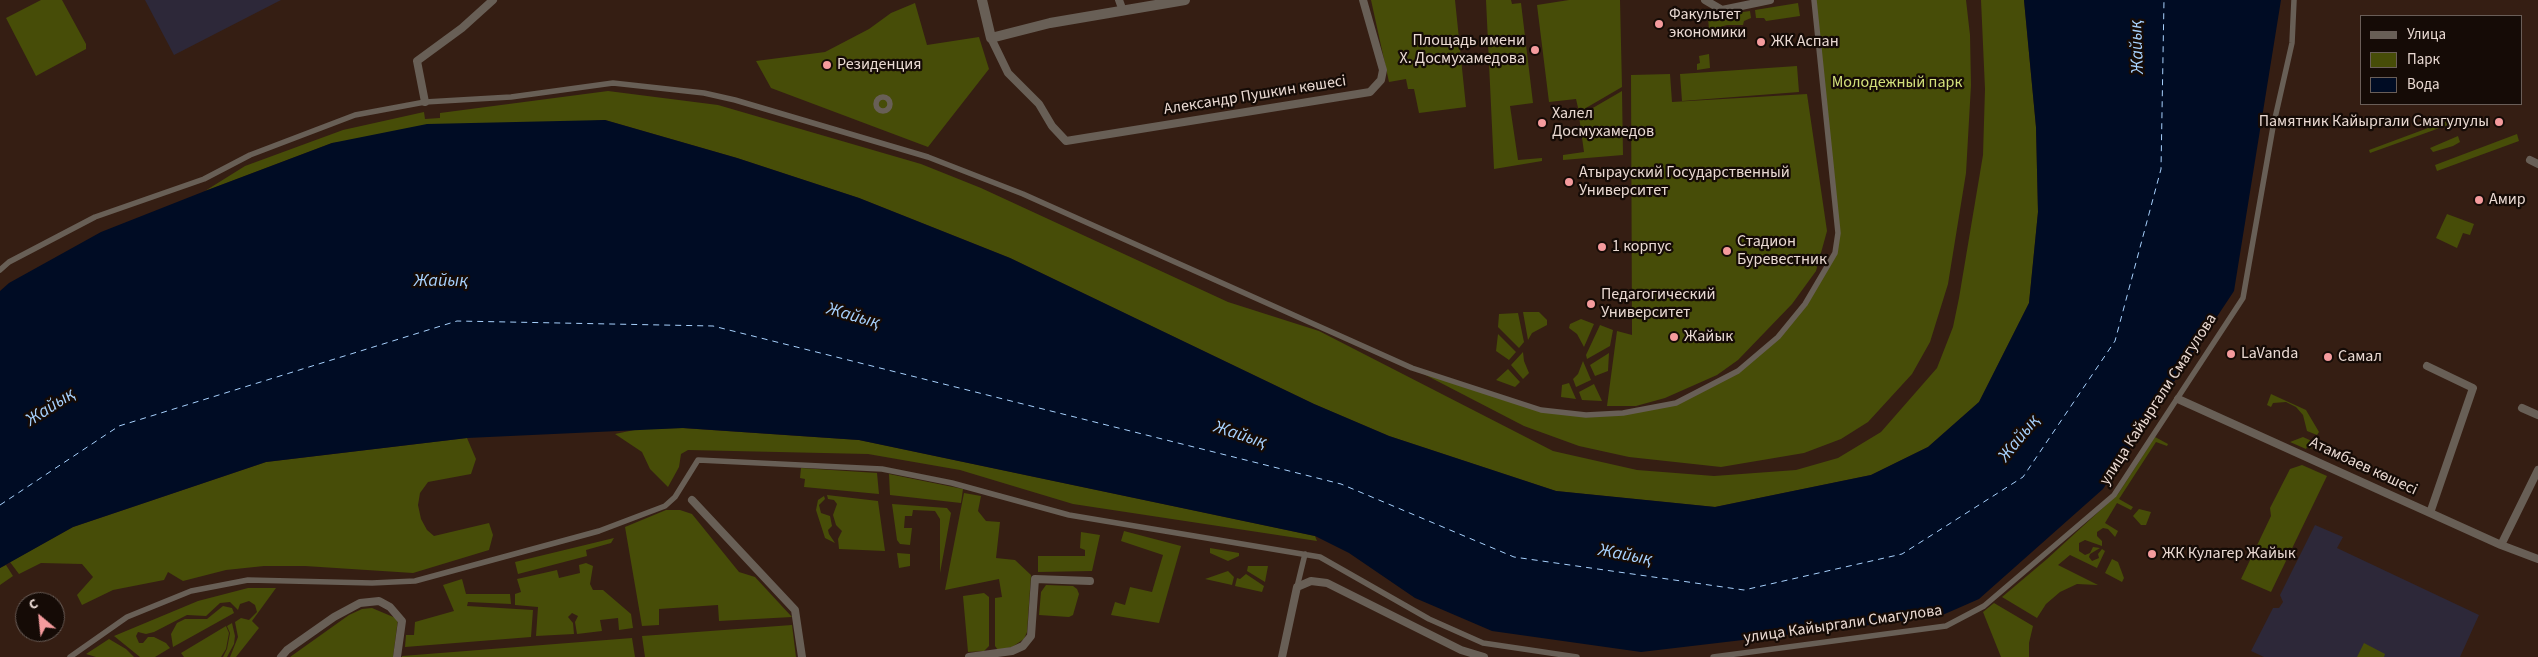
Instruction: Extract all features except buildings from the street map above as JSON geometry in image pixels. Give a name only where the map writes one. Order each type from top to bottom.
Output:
[{"type":"street","points":[[425,102],[417,62],[462,28],[493,0]]},
{"type":"street","points":[[982,0],[991,38],[1050,23],[1185,0]]},
{"type":"street","points":[[1119,0],[1122,11]]},
{"type":"street","name":"Александр Пушкин көшесі","points":[[991,38],[1008,72],[1040,104],[1052,126],[1066,141],[1370,92],[1381,80],[1384,70],[1363,0]]},
{"type":"street","points":[[1704,0],[1722,10],[1770,0]]},
{"type":"street","points":[[0,270],[9,262],[95,216],[204,179],[250,156],[355,115],[425,102],[511,97],[613,83],[704,93],[735,100],[928,157],[1023,194],[1412,368],[1541,410],[1586,415],[1623,413],[1676,403],[1738,371],[1778,337],[1805,304],[1835,253],[1838,233],[1814,0]]},
{"type":"street","name":"улица Кайыргали Смагулова","points":[[1713,657],[1946,626],[1984,606],[2114,495],[2243,298],[2273,128],[2292,43],[2294,0]]},
{"type":"street","points":[[2530,160],[2538,164]]},
{"type":"street","points":[[2427,366],[2473,388],[2430,513]]},
{"type":"street","name":"Атамбаев көшесі","points":[[2178,399],[2501,545],[2538,559]]},
{"type":"street","points":[[2522,408],[2538,416]]},
{"type":"street","points":[[70,657],[127,616],[191,591],[248,580],[372,582],[414,580],[599,531],[665,506],[675,498],[698,460],[882,469],[952,483],[1069,515],[1320,557],[1429,619],[1483,644],[1577,657]]},
{"type":"street","points":[[2501,545],[2538,470]]},
{"type":"street","points":[[692,500],[795,610],[802,657]]},
{"type":"street","points":[[1282,657],[1305,554]]},
{"type":"street","points":[[968,657],[1012,651],[1023,646],[1030,636],[1035,579],[1090,581]]},
{"type":"street","points":[[1298,587],[1311,581],[1327,583],[1453,646],[1484,657]]},
{"type":"street","points":[[281,657],[287,650],[334,617],[360,603],[379,601],[390,607],[402,621],[397,657]]},
{"type":"shaded area","points":[[145,0],[281,0],[174,55]]},
{"type":"shaded area","points":[[2315,525],[2343,537],[2337,548],[2479,615],[2460,657],[2264,657],[2251,651],[2273,608],[2279,608],[2283,602],[2280,595]]},
{"type":"green space","points":[[41,0],[62,0],[86,44],[86,49],[36,76],[6,18]]},
{"type":"green space","points":[[1371,0],[1455,0],[1466,107],[1419,113],[1414,89],[1408,89],[1406,79],[1389,82]]},
{"type":"green space","points":[[1486,0],[1511,0],[1512,4],[1521,3],[1533,103],[1510,106],[1518,160],[1542,158],[1542,161],[1494,169]]},
{"type":"green space","points":[[1569,0],[1620,0],[1622,87],[1579,112],[1576,99],[1549,102],[1537,5]]},
{"type":"green space","name":"Молодежный парк","points":[[1814,0],[1966,0],[1970,35],[1971,85],[1966,173],[1948,284],[1930,342],[1912,374],[1868,422],[1841,439],[1804,453],[1721,467],[1629,457],[1579,446],[1524,426],[1412,368],[1541,410],[1586,415],[1657,407],[1701,392],[1738,371],[1778,337],[1805,304],[1835,253],[1838,233]]},
{"type":"green space","points":[[1981,0],[2024,0],[2036,127],[2038,212],[2029,303],[1979,402],[1928,447],[1871,475],[1715,507],[1556,491],[1389,436],[1314,404],[1010,258],[859,198],[737,158],[605,120],[332,143],[205,191],[245,166],[343,130],[424,112],[425,119],[440,118],[440,113],[608,91],[718,105],[921,164],[981,188],[1228,302],[1319,331],[1553,451],[1637,470],[1714,476],[1796,470],[1838,458],[1881,432],[1937,368],[1953,327],[1983,155],[1985,89]]},
{"type":"green space","points":[[915,3],[927,45],[979,37],[989,69],[928,147],[771,88],[756,61],[825,52],[869,29],[891,13]]},
{"type":"green space","points":[[1798,3],[1800,16],[1766,21],[1764,18],[1756,18],[1755,10]]},
{"type":"green space","points":[[1750,11],[1751,18],[1744,21],[1743,25],[1727,25],[1709,30],[1708,17]]},
{"type":"green space","points":[[1709,54],[1710,68],[1697,70],[1697,64],[1700,63],[1699,56]]},
{"type":"green space","points":[[1797,66],[1799,92],[1682,101],[1680,74]]},
{"type":"green space","name":"Стадион Буревестник","points":[[1670,74],[1672,102],[1807,94],[1827,231],[1816,271],[1792,304],[1738,360],[1717,375],[1665,398],[1636,406],[1607,406],[1617,331],[1632,335],[1631,75]]},
{"type":"green space","points":[[1622,91],[1623,155],[1563,160],[1563,155],[1584,152],[1579,116]]},
{"type":"green space","points":[[2447,121],[2448,125],[2370,153],[2369,150]]},
{"type":"green space","points":[[2517,134],[2519,141],[2437,171],[2435,165]]},
{"type":"green space","points":[[2458,136],[2460,142],[2453,146],[2433,152],[2430,148]]},
{"type":"green space","points":[[2447,214],[2474,224],[2470,235],[2463,233],[2457,248],[2436,238]]},
{"type":"green space","points":[[1523,312],[1539,312],[1547,320],[1547,325],[1532,333],[1528,340]]},
{"type":"green space","points":[[1518,313],[1524,342],[1519,348],[1498,327],[1499,314]]},
{"type":"green space","points":[[1581,319],[1594,324],[1584,347],[1577,334],[1569,328],[1570,324]]},
{"type":"green space","points":[[1600,325],[1613,330],[1610,346],[1587,359],[1586,355]]},
{"type":"green space","points":[[1498,334],[1516,352],[1509,360],[1496,351]]},
{"type":"green space","points":[[1523,352],[1524,361],[1529,373],[1523,379],[1511,365]]},
{"type":"green space","points":[[1609,353],[1608,371],[1595,376],[1590,365]]},
{"type":"green space","points":[[1583,361],[1591,380],[1576,387],[1573,379],[1578,374]]},
{"type":"green space","points":[[1508,369],[1520,382],[1515,387],[1496,380]]},
{"type":"green space","points":[[1569,383],[1576,399],[1561,397],[1562,385]]},
{"type":"green space","points":[[1594,384],[1602,401],[1582,400],[1579,392]]},
{"type":"green space","points":[[2271,394],[2306,410],[2319,432],[2317,435],[2307,431],[2303,415],[2296,407],[2286,402],[2273,403],[2271,407],[2267,405]]},
{"type":"green space","points":[[682,428],[859,440],[1315,536],[1317,541],[1073,504],[960,470],[868,454],[688,450],[681,454],[679,467],[668,487],[650,469],[642,452],[615,434],[639,429]]},
{"type":"green space","points":[[2155,437],[2168,444],[2167,446],[2156,442],[2119,499],[2133,507],[2131,510],[2117,503],[2105,523],[2118,531],[2115,537],[2108,529],[2103,528],[2097,532],[2097,536],[2102,541],[2102,546],[2085,540],[2079,543],[2079,551],[2085,555],[2090,553],[2093,547],[2100,548],[2090,554],[2089,557],[2092,561],[2099,558],[2098,554],[2102,549],[2105,551],[2097,568],[2070,555],[2058,565],[2098,585],[2077,584],[2060,592],[2046,604],[2037,618],[2002,597],[2118,494]]},
{"type":"green space","points":[[2303,437],[2314,442],[2311,449],[2307,447],[2306,449],[2290,442]]},
{"type":"green space","points":[[467,438],[476,459],[471,474],[428,482],[420,493],[418,505],[421,519],[427,530],[434,536],[489,523],[493,535],[489,550],[413,573],[305,566],[264,566],[226,570],[183,581],[168,572],[164,580],[113,590],[82,605],[77,595],[93,577],[82,564],[41,563],[19,574],[10,562],[73,527],[266,462]]},
{"type":"green space","points":[[2302,465],[2327,476],[2271,592],[2241,579],[2271,516],[2270,508],[2290,469]]},
{"type":"green space","points":[[801,468],[877,473],[879,494],[804,487],[805,479],[800,478]]},
{"type":"green space","points":[[889,474],[963,489],[961,503],[890,495]]},
{"type":"green space","points":[[964,493],[981,496],[978,511],[986,521],[1000,522],[996,558],[1015,560],[1031,575],[1027,632],[1024,639],[1012,647],[998,650],[995,646],[995,598],[1002,597],[999,579],[945,590]]},
{"type":"green space","points":[[827,495],[878,501],[885,551],[839,549],[838,539],[842,531],[836,525],[833,515],[837,504],[834,500],[828,499]]},
{"type":"green space","points":[[824,496],[825,499],[819,505],[821,513],[830,516],[832,526],[828,530],[835,543],[825,538],[816,510],[818,500]]},
{"type":"green space","points":[[892,504],[947,508],[951,513],[940,573],[940,519],[935,511],[913,510],[912,516],[905,516],[904,528],[912,528],[910,545],[900,544],[897,540]]},
{"type":"green space","points":[[2139,509],[2151,512],[2146,525],[2141,525],[2133,516]]},
{"type":"green space","points":[[666,510],[680,510],[692,514],[739,572],[755,577],[792,617],[719,621],[718,605],[659,609],[659,625],[642,626],[625,527]]},
{"type":"green space","points":[[1124,531],[1181,546],[1159,623],[1111,615],[1115,602],[1125,605],[1130,587],[1152,592],[1163,555],[1121,541]]},
{"type":"green space","points":[[1081,532],[1100,535],[1092,571],[1038,572],[1038,556],[1085,556],[1085,550],[1080,548]]},
{"type":"green space","points":[[614,538],[611,543],[586,550],[587,556],[518,574],[515,562]]},
{"type":"green space","points":[[1210,548],[1239,553],[1239,556],[1228,561],[1210,553]]},
{"type":"green space","points":[[897,553],[910,554],[910,566],[899,568]]},
{"type":"green space","points":[[2112,559],[2118,562],[2124,578],[2122,582],[2105,573]]},
{"type":"green space","points":[[586,563],[593,566],[590,584],[593,590],[603,590],[631,614],[633,628],[619,630],[618,618],[600,620],[602,631],[577,634],[575,622],[578,616],[572,613],[568,617],[573,623],[574,634],[536,636],[538,607],[515,605],[515,594],[521,592],[517,579],[557,570],[559,578],[580,573],[579,565]]},
{"type":"green space","points":[[6,565],[13,576],[0,585],[0,568]]},
{"type":"green space","points":[[1248,566],[1268,566],[1265,582],[1247,571]]},
{"type":"green space","points":[[1228,571],[1234,577],[1232,585],[1205,579]]},
{"type":"green space","points":[[1246,574],[1264,586],[1262,592],[1235,586],[1237,578],[1240,579]]},
{"type":"green space","points":[[462,579],[466,594],[510,594],[511,604],[468,602],[467,606],[533,610],[531,637],[405,647],[406,635],[414,635],[415,622],[454,611],[443,585]]},
{"type":"green space","points":[[1046,585],[1073,586],[1077,589],[1079,594],[1073,615],[1069,617],[1039,615],[1041,592]]},
{"type":"green space","points":[[248,588],[276,588],[252,621],[259,628],[236,657],[230,657],[238,637],[235,622],[241,618],[249,620],[257,612],[255,605],[249,601],[240,604],[238,610],[230,602],[220,603],[206,616],[187,615],[154,632],[146,634],[138,632],[136,636],[139,643],[143,643],[148,637],[154,637],[166,643],[170,648],[155,657],[140,657],[114,636],[198,601]]},
{"type":"green space","points":[[984,593],[989,597],[989,646],[984,651],[968,652],[963,596]]},
{"type":"green space","points":[[1994,603],[2033,626],[2029,643],[2029,657],[2001,657],[1983,612]]},
{"type":"green space","points":[[223,606],[232,608],[234,613],[173,647],[171,634],[177,623],[185,619],[207,619]]},
{"type":"green space","points":[[372,608],[398,619],[393,657],[290,657],[349,615],[362,609]]},
{"type":"green space","points":[[232,623],[235,636],[234,644],[227,657],[223,657],[227,649],[230,633],[227,626]]},
{"type":"green space","points":[[792,625],[796,657],[645,657],[642,636]]},
{"type":"green space","points":[[226,626],[229,633],[226,649],[221,657],[184,657],[181,653]]},
{"type":"green space","points":[[632,638],[635,657],[402,657],[402,656]]},
{"type":"green space","points":[[109,639],[126,649],[134,657],[96,657],[86,654]]},
{"type":"green space","points":[[2364,643],[2385,654],[2384,657],[2357,657]]},
{"type":"water","name":"Жайық","points":[[2024,0],[2281,0],[2234,291],[2103,489],[1979,599],[1938,617],[1641,652],[1492,631],[1415,598],[1349,553],[1315,536],[859,440],[683,428],[467,438],[266,462],[73,527],[0,568],[0,291],[9,283],[101,232],[205,191],[332,143],[427,124],[605,120],[737,158],[859,198],[1010,258],[1314,404],[1389,436],[1556,491],[1715,507],[1871,475],[1928,447],[1979,402],[2029,303],[2038,212],[2036,127]]},
{"type":"ferry route","points":[[0,505],[119,426],[457,321],[713,326],[1341,484],[1514,557],[1744,590],[1902,554],[2023,477],[2115,341],[2161,169],[2164,0]]},
{"type":"place","name":"Факультет экономики","points":[[1659,24]]},
{"type":"place","name":"ЖК Аспан","points":[[1761,42]]},
{"type":"place","name":"Площадь имени Х. Досмухамедова","points":[[1535,50]]},
{"type":"place","name":"Резиденция","points":[[827,65]]},
{"type":"place","name":"Памятник Кайыргали Смагулулы","points":[[2499,122]]},
{"type":"place","name":"Халел Досмухамедов","points":[[1542,123]]},
{"type":"place","name":"Атырауский Государственный Университет","points":[[1569,182]]},
{"type":"place","name":"Амир","points":[[2479,200]]},
{"type":"place","name":"1 корпус","points":[[1602,247]]},
{"type":"place","name":"Стадион Буревестник","points":[[1727,251]]},
{"type":"place","name":"Педагогический Университет","points":[[1591,304]]},
{"type":"place","name":"Жайык","points":[[1674,337]]},
{"type":"place","name":"LaVanda","points":[[2231,354]]},
{"type":"place","name":"Самал","points":[[2328,357]]},
{"type":"place","name":"ЖК Кулагер Жайык","points":[[2152,554]]}]
